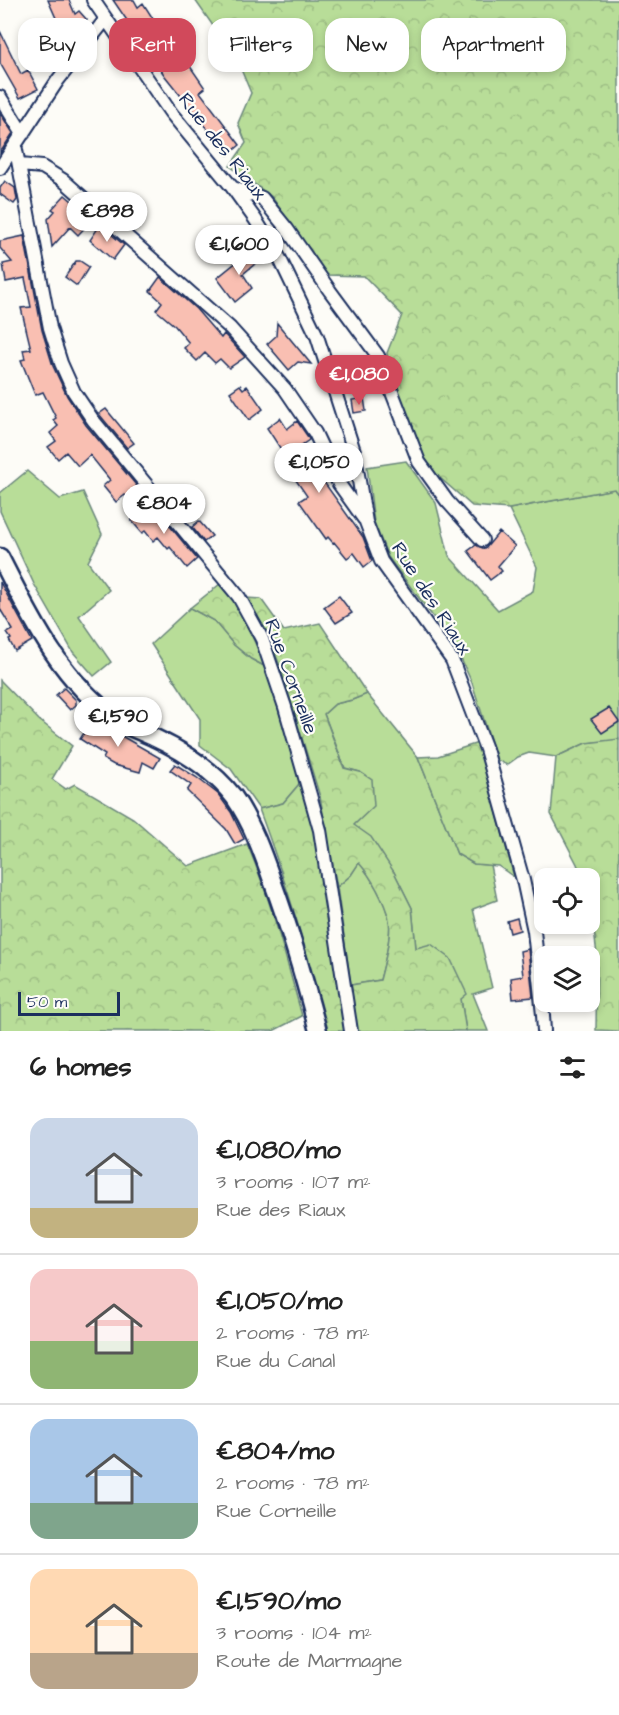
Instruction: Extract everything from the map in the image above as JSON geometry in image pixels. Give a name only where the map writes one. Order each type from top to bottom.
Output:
[{"type":"street","name":"Rue des Riaux","points":[[93,0],[171,113],[232,188],[280,259],[317,336],[354,451],[366,522],[381,561],[452,660],[486,749],[523,880],[534,932],[543,1031]]},
{"type":"street","points":[[0,168],[58,80],[105,20]]},
{"type":"street","name":"Rue Corneille","points":[[0,97],[19,140],[20,165],[51,328],[61,363],[74,392],[93,420],[239,597],[262,639],[285,707],[320,830],[351,1031]]},
{"type":"street","points":[[20,165],[42,167],[63,180],[230,328],[285,389],[315,433],[339,484],[366,522]]},
{"type":"street","points":[[232,188],[262,198],[287,229],[378,356],[418,462],[447,501],[482,540]]},
{"type":"street","points":[[0,557],[47,644],[70,678],[93,701],[120,722],[177,748],[200,763],[234,797],[252,828],[265,861],[305,980],[318,1031]]},
{"type":"green space","points":[[195,0],[619,0],[619,496],[614,489],[509,509],[472,506],[423,463],[390,378],[387,353],[402,315],[364,276],[326,275],[272,197],[230,166],[246,143],[238,123],[251,93],[242,72],[313,72],[313,18],[208,19]]},
{"type":"green space","points":[[406,461],[436,503],[449,556],[498,610],[533,591],[537,567],[509,509],[614,489],[619,496],[619,740],[586,743],[556,757],[529,753],[507,765],[497,760],[472,683],[455,646],[388,557],[374,522],[367,467]]},
{"type":"green space","points":[[27,471],[60,499],[83,492],[102,534],[88,562],[109,590],[79,616],[111,662],[94,676],[73,652],[34,584],[0,511],[0,493]]},
{"type":"green space","points":[[220,584],[235,599],[266,667],[251,659],[234,645],[214,621],[190,608]]},
{"type":"green space","points":[[246,598],[261,599],[284,631],[320,623],[367,694],[335,704],[324,714],[344,768],[360,772],[372,780],[374,806],[354,825],[371,837],[394,872],[412,908],[416,948],[431,944],[450,958],[467,994],[461,999],[466,1031],[357,1031],[351,985],[380,980],[389,941],[389,920],[377,890],[359,863],[351,875],[337,887],[320,797],[280,666],[267,632]]},
{"type":"green space","points":[[190,608],[214,621],[234,645],[251,659],[266,667],[300,783],[283,803],[259,809],[231,769],[200,745],[200,719],[151,644]]},
{"type":"green space","points":[[0,680],[39,720],[72,746],[52,779],[66,789],[75,784],[133,818],[188,866],[247,844],[271,907],[302,1016],[273,1031],[0,1031]]},
{"type":"green space","points":[[367,694],[418,757],[457,854],[474,864],[490,865],[497,900],[473,909],[492,988],[473,994],[488,1031],[466,1031],[461,999],[416,949],[412,908],[394,872],[353,825],[360,772],[345,768],[324,714],[335,704]]},
{"type":"green space","points":[[619,739],[619,1031],[596,1030],[596,1012],[600,1012],[600,946],[596,946],[594,934],[600,934],[600,868],[579,868],[551,814],[556,757],[586,743]]},
{"type":"green space","points":[[478,743],[514,877],[498,866],[474,864],[457,854],[418,757],[438,756]]},
{"type":"green space","points":[[300,783],[317,832],[345,1031],[326,1031],[296,919],[259,809],[283,803]]},
{"type":"green space","points":[[359,862],[381,897],[389,920],[389,933],[380,980],[351,985],[337,887],[351,875]]},
{"type":"building","points":[[48,0],[69,0],[75,14],[79,11],[85,18],[56,18]]},
{"type":"building","points":[[113,0],[134,0],[138,7],[143,3],[153,18],[125,18]]},
{"type":"building","points":[[0,31],[18,72],[21,74],[29,72],[38,89],[20,98],[0,63]]},
{"type":"building","points":[[162,72],[194,72],[205,88],[200,92],[240,145],[228,155]]},
{"type":"building","points":[[0,113],[13,133],[0,153]]},
{"type":"building","points":[[5,181],[15,188],[17,200],[14,204],[0,194],[0,188]]},
{"type":"building","points":[[65,195],[93,219],[78,235],[70,227],[52,247],[48,219],[55,211],[52,209]]},
{"type":"building","points":[[100,225],[124,245],[113,260],[90,240]]},
{"type":"building","points":[[24,236],[42,330],[53,366],[67,396],[86,425],[141,491],[130,501],[125,495],[116,502],[103,486],[110,480],[90,455],[78,466],[66,452],[58,459],[48,447],[56,441],[50,433],[58,426],[53,420],[56,418],[43,392],[35,395],[21,360],[25,359],[23,350],[31,349],[21,308],[31,307],[25,278],[6,282],[3,264],[12,262],[0,248],[0,241]]},
{"type":"building","points":[[254,248],[261,259],[243,274],[252,288],[235,302],[217,278]]},
{"type":"building","points":[[76,261],[89,267],[77,286],[65,277]]},
{"type":"building","points":[[160,277],[196,309],[221,338],[224,334],[245,357],[229,368],[220,359],[215,363],[205,353],[197,361],[184,348],[189,343],[175,326],[156,310],[162,302],[150,291]]},
{"type":"building","points":[[277,323],[311,364],[298,362],[289,370],[267,344],[276,336]]},
{"type":"building","points":[[240,385],[243,389],[247,386],[263,409],[249,420],[230,392]]},
{"type":"building","points":[[364,398],[366,411],[354,413],[352,400]]},
{"type":"building","points":[[106,409],[134,443],[127,448],[99,414]]},
{"type":"building","points":[[280,418],[287,429],[297,421],[308,437],[309,440],[299,447],[363,537],[372,561],[364,567],[354,553],[347,558],[334,542],[328,537],[326,539],[299,501],[307,496],[282,460],[286,457],[267,428]]},
{"type":"building","points":[[155,508],[197,559],[187,568],[170,547],[168,549],[158,537],[153,541],[145,531],[142,533],[131,520],[145,509],[148,514]]},
{"type":"building","points":[[199,521],[212,536],[204,542],[192,527]]},
{"type":"building","points":[[499,532],[515,546],[498,566],[502,571],[490,580],[468,551],[476,545],[485,549]]},
{"type":"building","points":[[0,582],[32,641],[15,651],[7,633],[13,630],[0,609]]},
{"type":"building","points":[[339,596],[352,613],[336,623],[324,607]]},
{"type":"building","points":[[64,688],[76,700],[76,705],[70,710],[56,695]]},
{"type":"building","points":[[609,708],[619,722],[602,733],[591,719]]},
{"type":"building","points":[[94,718],[160,758],[154,768],[143,762],[140,772],[114,765],[103,759],[105,755],[80,739]]},
{"type":"building","points":[[175,764],[218,794],[231,812],[244,839],[235,844],[226,829],[187,791],[191,785],[170,770]]},
{"type":"building","points":[[517,918],[520,930],[510,933],[507,921]]},
{"type":"building","points":[[528,949],[533,997],[513,999],[511,978],[523,976],[520,951]]}]
